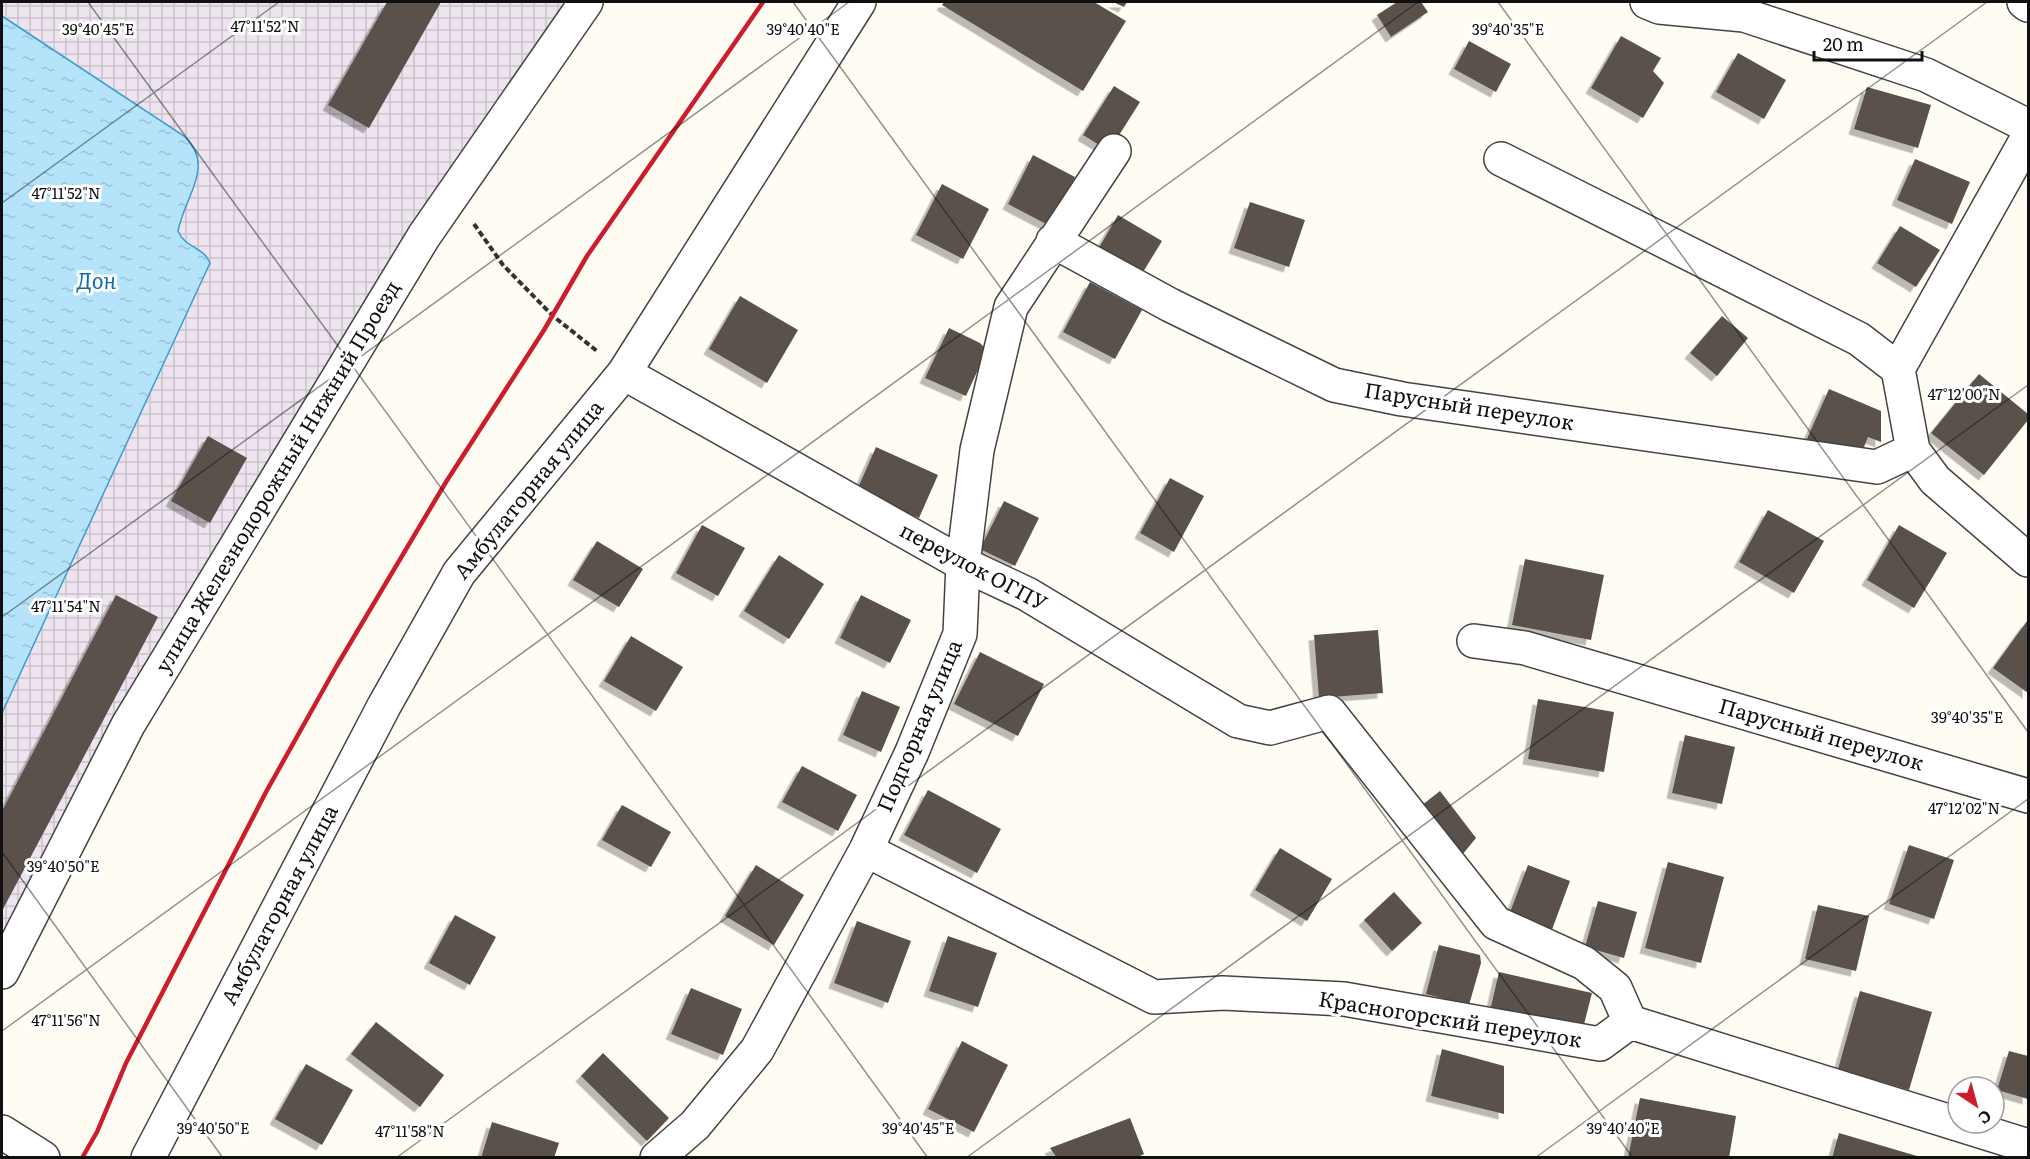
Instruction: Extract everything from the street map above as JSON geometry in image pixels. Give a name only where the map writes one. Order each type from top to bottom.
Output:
[{"type":"street","name":"улица Железнодорожный Нижний Проезд","points":[[2,972],[128,725],[424,236],[586,2]]},
{"type":"street","name":"Амбулаторная улица","points":[[148,1158],[379,717],[459,573],[624,372],[859,2]]},
{"type":"street","points":[[1647,2],[1659,7],[1744,15],[1926,75],[2028,126]]},
{"type":"street","points":[[2024,2],[2028,5]]},
{"type":"street","points":[[2028,137],[1898,369],[1913,450],[1935,480],[2028,560]]},
{"type":"street","name":"Подгорная улица","points":[[657,1158],[695,1125],[757,1050],[866,850],[912,752],[960,634],[963,564],[977,450],[1011,307],[1114,151]]},
{"type":"street","points":[[1501,159],[1859,339],[1898,369]]},
{"type":"street","name":"Парусный переулок","points":[[1053,241],[1170,305],[1334,385],[1402,399],[1877,467],[1913,450]]},
{"type":"street","name":"переулок ОГПУ","points":[[624,372],[963,564],[1027,594],[1238,721],[1270,728],[1329,712],[1496,923],[1584,963],[1615,988],[1630,1022]]},
{"type":"street","name":"Парусный переулок","points":[[1474,641],[1525,648],[2028,796]]},
{"type":"street","name":"Красногорский переулок","points":[[866,850],[1154,997],[1223,993],[1344,999],[1600,1044],[1630,1022]]},
{"type":"street","points":[[1630,1022],[2028,1146]]},
{"type":"street","points":[[2,1132],[43,1158]]},
{"type":"path","points":[[453,194],[502,265],[553,316],[624,372]]},
{"type":"shaded area","points":[[2,2],[586,2],[424,236],[2,972],[2,713],[208,269],[209,258],[187,244],[178,231],[181,215],[197,176],[2,16]]},
{"type":"water","name":"Дон","points":[[2,16],[184,136],[198,158],[198,170],[178,231],[185,241],[204,254],[210,263],[2,713]]},
{"type":"building","points":[[387,2],[441,2],[369,128],[328,105]]},
{"type":"building","points":[[944,2],[1094,2],[1126,21],[1083,91],[942,5]]},
{"type":"building","points":[[1113,2],[1127,2],[1124,7]]},
{"type":"building","points":[[1397,2],[1421,2],[1428,12],[1391,37],[1377,15]]},
{"type":"building","points":[[1621,36],[1661,58],[1653,71],[1664,83],[1643,118],[1591,88]]},
{"type":"building","points":[[1469,41],[1511,64],[1496,92],[1454,69]]},
{"type":"building","points":[[1738,53],[1786,80],[1764,119],[1716,92]]},
{"type":"building","points":[[1114,86],[1140,102],[1109,151],[1083,135]]},
{"type":"building","points":[[1867,87],[1931,105],[1918,148],[1854,129]]},
{"type":"building","points":[[1033,155],[1075,177],[1050,226],[1008,204]]},
{"type":"building","points":[[1915,159],[1970,182],[1952,224],[1897,200]]},
{"type":"building","points":[[942,184],[989,209],[963,259],[916,235]]},
{"type":"building","points":[[1250,202],[1305,220],[1289,267],[1234,248]]},
{"type":"building","points":[[1118,215],[1162,241],[1140,277],[1097,251]]},
{"type":"building","points":[[1900,226],[1940,250],[1916,287],[1877,263]]},
{"type":"building","points":[[1090,282],[1142,310],[1115,359],[1063,332]]},
{"type":"building","points":[[740,296],[798,330],[767,383],[709,349]]},
{"type":"building","points":[[1722,316],[1748,338],[1717,376],[1690,353]]},
{"type":"building","points":[[949,328],[980,343],[987,350],[966,396],[925,378]]},
{"type":"building","points":[[1979,374],[2028,414],[2028,420],[1984,475],[1931,433]]},
{"type":"building","points":[[1829,389],[1881,411],[1881,442],[1868,437],[1858,462],[1806,441]]},
{"type":"building","points":[[208,436],[247,458],[210,523],[171,501]]},
{"type":"building","points":[[876,447],[938,475],[919,518],[857,490]]},
{"type":"building","points":[[1170,478],[1204,496],[1174,552],[1140,533]]},
{"type":"building","points":[[1004,501],[1039,518],[1015,566],[980,549]]},
{"type":"building","points":[[1768,510],[1824,541],[1794,593],[1739,562]]},
{"type":"building","points":[[702,525],[745,548],[718,596],[676,573]]},
{"type":"building","points":[[1899,525],[1947,553],[1914,608],[1867,580]]},
{"type":"building","points":[[597,541],[643,569],[619,607],[573,580]]},
{"type":"building","points":[[779,555],[824,584],[789,639],[744,611]]},
{"type":"building","points":[[1525,559],[1604,575],[1591,640],[1512,625]]},
{"type":"building","points":[[116,595],[158,617],[2,911],[2,811]]},
{"type":"building","points":[[861,595],[911,620],[890,663],[840,638]]},
{"type":"building","points":[[2028,622],[2028,693],[1993,668]]},
{"type":"building","points":[[1378,630],[1383,693],[1319,698],[1314,635]]},
{"type":"building","points":[[631,636],[683,667],[656,711],[604,681]]},
{"type":"building","points":[[980,652],[1044,684],[1018,736],[954,704]]},
{"type":"building","points":[[862,691],[900,707],[881,752],[843,735]]},
{"type":"building","points":[[1538,699],[1614,712],[1604,772],[1528,759]]},
{"type":"building","points":[[1685,735],[1735,747],[1722,804],[1672,793]]},
{"type":"building","points":[[802,766],[857,795],[838,831],[782,802]]},
{"type":"building","points":[[928,790],[1001,829],[977,873],[904,835]]},
{"type":"building","points":[[1440,791],[1476,838],[1457,861],[1417,809]]},
{"type":"building","points":[[622,805],[671,832],[651,867],[602,840]]},
{"type":"building","points":[[1909,845],[1954,860],[1934,919],[1889,904]]},
{"type":"building","points":[[1280,848],[1332,879],[1307,921],[1255,890]]},
{"type":"building","points":[[1668,862],[1724,877],[1701,963],[1645,948]]},
{"type":"building","points":[[756,865],[804,895],[774,945],[725,916]]},
{"type":"building","points":[[1528,865],[1570,881],[1550,935],[1507,920]]},
{"type":"building","points":[[1394,892],[1422,923],[1392,951],[1364,920]]},
{"type":"building","points":[[1598,901],[1637,912],[1624,958],[1585,947]]},
{"type":"building","points":[[1818,905],[1869,916],[1856,971],[1805,959]]},
{"type":"building","points":[[455,915],[496,937],[470,985],[429,963]]},
{"type":"building","points":[[857,921],[911,941],[888,1003],[834,983]]},
{"type":"building","points":[[948,936],[997,953],[978,1007],[929,991]]},
{"type":"building","points":[[1439,945],[1480,955],[1481,963],[1469,1005],[1426,994]]},
{"type":"building","points":[[1499,972],[1592,993],[1581,1036],[1489,1015]]},
{"type":"building","points":[[691,988],[742,1009],[723,1055],[671,1034]]},
{"type":"building","points":[[1860,991],[1932,1012],[1909,1090],[1838,1069]]},
{"type":"building","points":[[376,1022],[444,1075],[420,1107],[351,1054]]},
{"type":"building","points":[[962,1041],[1008,1065],[974,1132],[928,1109]]},
{"type":"building","points":[[1442,1049],[1504,1066],[1504,1114],[1431,1096]]},
{"type":"building","points":[[2009,1051],[2028,1056],[2028,1099],[2006,1093],[2006,1075],[2002,1075]]},
{"type":"building","points":[[603,1053],[669,1118],[647,1141],[581,1076]]},
{"type":"building","points":[[306,1064],[353,1090],[322,1145],[275,1119]]},
{"type":"building","points":[[1640,1098],[1736,1116],[1729,1158],[1628,1158]]},
{"type":"building","points":[[1130,1118],[1144,1154],[1136,1158],[1057,1158],[1050,1148]]},
{"type":"building","points":[[492,1122],[559,1143],[554,1158],[481,1158]]},
{"type":"building","points":[[1839,1133],[1917,1156],[1917,1158],[1832,1158]]},
{"type":"railway","points":[[82,1158],[97,1132],[126,1063],[266,792],[336,667],[446,482],[544,330],[587,256],[763,2]]}]
